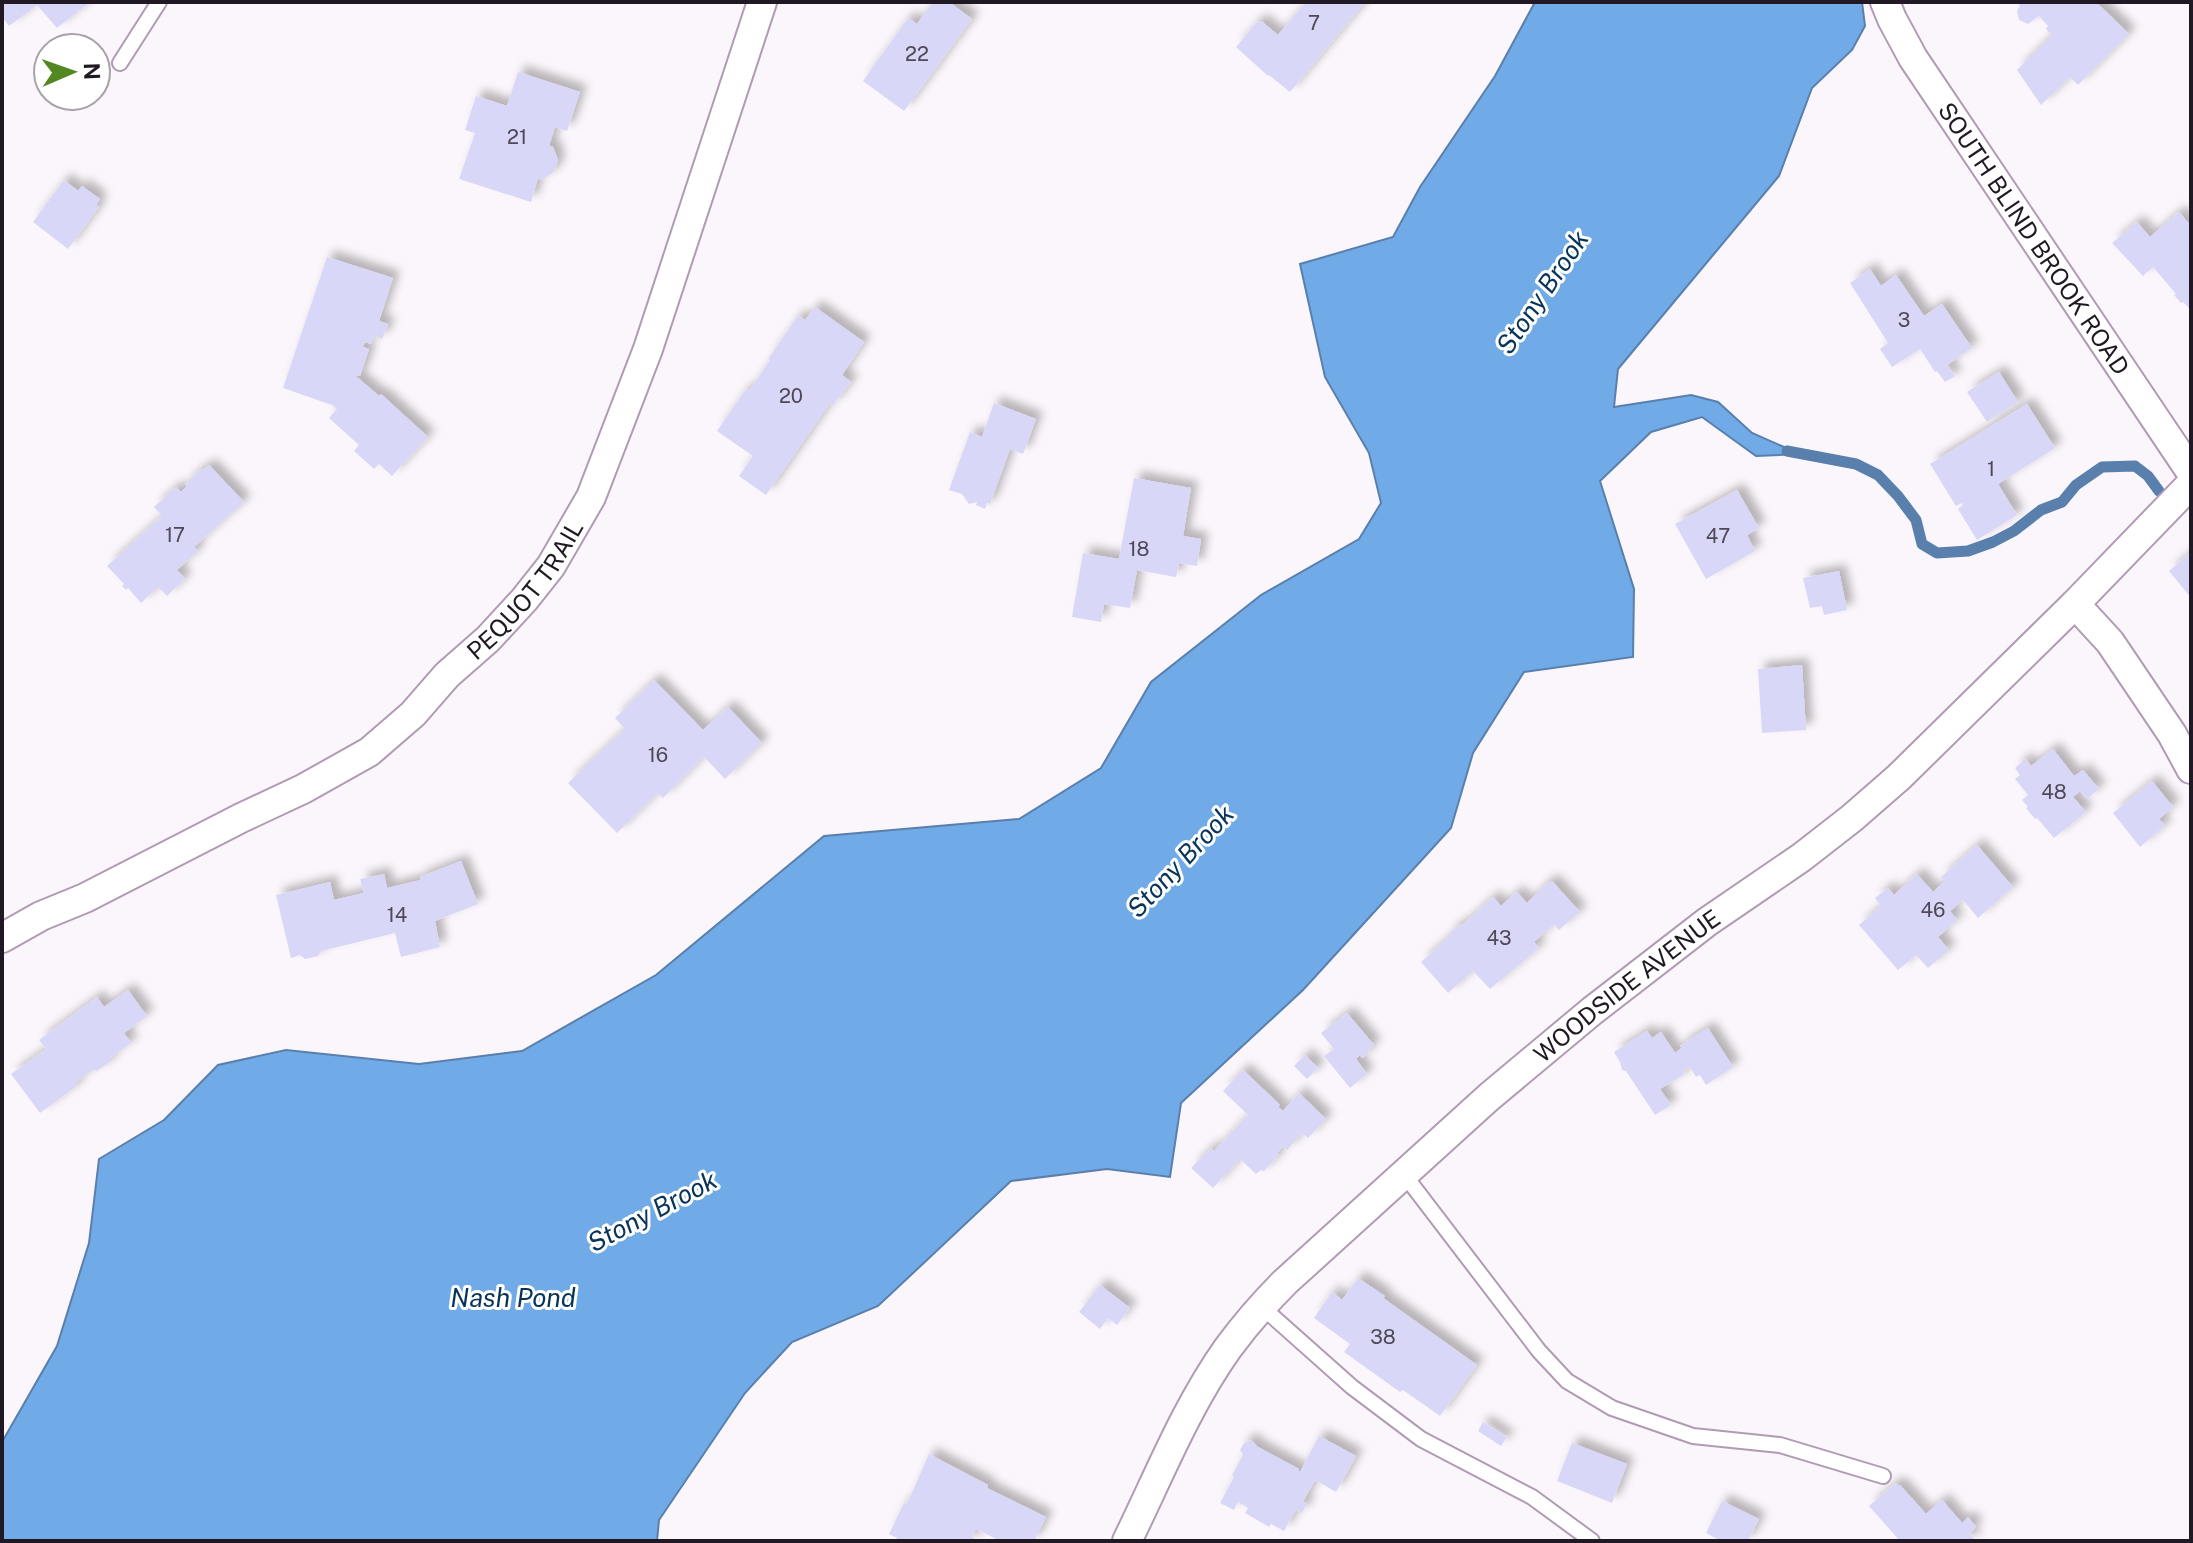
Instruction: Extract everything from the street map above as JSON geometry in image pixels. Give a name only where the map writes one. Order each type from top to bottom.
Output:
[{"type":"street","name":"PEQUOT TRAIL","points":[[2,938],[41,916],[85,898],[303,789],[369,752],[413,714],[447,675],[488,639],[524,600],[551,566],[591,497],[648,349],[762,2]]},
{"type":"street","name":"SOUTH BLIND BROOK ROAD","points":[[1885,2],[1913,58],[2191,472]]},
{"type":"street","name":"WOODSIDE AVENUE","points":[[1127,1541],[1177,1435],[1228,1349],[1261,1306],[1403,1173],[1552,1043],[1637,974],[1852,818],[1923,754],[2191,484]]},
{"type":"street","points":[[2075,604],[2110,642],[2172,734],[2191,769]]},
{"type":"lane","points":[[120,63],[159,2]]},
{"type":"lane","points":[[1403,1173],[1539,1351],[1567,1381],[1612,1408],[1693,1436],[1780,1445],[1883,1476]]},
{"type":"lane","points":[[1261,1306],[1352,1387],[1421,1439],[1532,1497],[1592,1541]]},
{"type":"water","name":"Nash Pond","points":[[1535,2],[1862,2],[1865,26],[1852,50],[1812,88],[1779,176],[1618,369],[1614,407],[1691,395],[1718,402],[1752,433],[1800,454],[1756,456],[1702,417],[1651,432],[1600,481],[1634,589],[1633,657],[1524,672],[1473,753],[1451,828],[1303,990],[1181,1103],[1170,1177],[1107,1169],[1011,1181],[878,1306],[792,1342],[745,1393],[659,1520],[657,1541],[2,1541],[2,1442],[57,1346],[89,1243],[99,1159],[164,1120],[218,1065],[286,1050],[419,1064],[522,1051],[656,975],[824,836],[1019,819],[1101,768],[1151,682],[1261,595],[1359,539],[1381,503],[1369,453],[1325,377],[1300,264],[1393,237],[1420,187],[1495,76]]},
{"type":"building","points":[[2,2],[90,2],[57,28],[37,5],[9,26],[2,17]]},
{"type":"building","points":[[933,2],[949,2],[972,19],[904,111],[863,81],[908,18],[917,24]]},
{"type":"building","points":[[1306,2],[1365,2],[1290,92],[1236,47],[1258,21],[1278,35]]},
{"type":"building","points":[[2016,2],[2096,2],[2129,34],[2078,85],[2070,77],[2041,105],[2017,70],[2052,35],[2039,16],[2028,24],[2019,20],[2017,11],[2020,6]]},
{"type":"building","points":[[518,72],[580,92],[567,131],[555,127],[549,146],[553,147],[558,160],[554,172],[541,180],[538,178],[531,202],[459,179],[475,133],[465,130],[476,96],[507,106]]},
{"type":"building","points":[[64,180],[78,191],[82,186],[100,199],[96,205],[99,207],[68,249],[33,222]]},
{"type":"building","points":[[2179,212],[2191,226],[2191,310],[2181,303],[2153,267],[2143,276],[2112,243],[2137,222],[2150,237]]},
{"type":"building","points":[[327,257],[393,278],[379,321],[388,324],[382,339],[374,336],[371,344],[365,342],[363,347],[369,349],[357,377],[379,396],[381,394],[428,437],[392,476],[379,464],[374,469],[354,451],[359,445],[329,418],[337,409],[283,388]]},
{"type":"building","points":[[1870,269],[1881,286],[1896,275],[1924,316],[1942,304],[1972,348],[1947,365],[1955,376],[1945,382],[1920,349],[1892,367],[1880,349],[1888,343],[1850,283]]},
{"type":"building","points":[[815,307],[864,342],[842,375],[851,382],[833,405],[830,403],[766,495],[739,476],[753,456],[717,431],[746,389],[749,391],[798,316],[805,320]]},
{"type":"building","points":[[1999,372],[2018,402],[1987,422],[1967,392]]},
{"type":"building","points":[[994,403],[1036,419],[1023,454],[1010,449],[990,504],[987,503],[985,509],[976,505],[977,502],[969,504],[962,494],[949,490],[970,432],[982,437]]},
{"type":"building","points":[[2027,404],[2055,448],[1998,484],[2017,515],[1977,540],[1958,509],[1962,503],[1956,506],[1930,464]]},
{"type":"building","points":[[209,465],[244,502],[194,547],[198,551],[177,570],[185,579],[167,596],[158,587],[141,603],[128,588],[126,590],[122,586],[124,584],[107,566],[162,516],[154,507],[176,487],[181,492],[187,486],[185,484]]},
{"type":"building","points":[[1134,478],[1191,488],[1183,536],[1201,539],[1197,566],[1179,563],[1176,577],[1137,570],[1130,608],[1104,604],[1101,622],[1072,617],[1083,553],[1119,559]]},
{"type":"building","points":[[1737,490],[1759,528],[1747,535],[1755,551],[1706,579],[1675,524]]},
{"type":"building","points":[[2189,554],[2191,557],[2191,598],[2169,571]]},
{"type":"building","points":[[1839,571],[1847,610],[1824,615],[1822,606],[1810,608],[1803,578]]},
{"type":"building","points":[[1802,665],[1806,730],[1762,733],[1758,669]]},
{"type":"building","points":[[654,680],[703,730],[728,707],[762,743],[725,779],[704,757],[663,798],[658,793],[617,833],[568,783],[625,729],[615,718]]},
{"type":"building","points":[[2053,749],[2074,776],[2083,770],[2099,789],[2087,799],[2080,791],[2073,797],[2086,812],[2054,838],[2026,808],[2022,800],[2028,795],[2015,779],[2020,775],[2015,768],[2025,759],[2031,766]]},
{"type":"building","points":[[2152,781],[2173,807],[2159,819],[2165,826],[2140,847],[2113,813]]},
{"type":"building","points":[[1977,845],[2013,887],[1978,918],[1963,900],[1950,911],[1957,920],[1938,937],[1949,950],[1928,968],[1916,955],[1898,970],[1859,925],[1881,906],[1875,898],[1888,888],[1894,895],[1917,874],[1933,892],[1945,881],[1941,877]]},
{"type":"building","points":[[461,861],[478,904],[435,921],[440,947],[401,957],[395,933],[321,951],[318,956],[291,958],[276,895],[330,882],[334,900],[364,893],[360,879],[384,874],[387,888],[421,880],[420,877]]},
{"type":"building","points":[[1552,881],[1580,912],[1559,930],[1554,924],[1534,942],[1539,948],[1490,989],[1473,971],[1448,993],[1421,962],[1451,935],[1449,933],[1493,897],[1501,906],[1517,892],[1527,903]]},
{"type":"building","points":[[128,990],[147,1016],[124,1033],[131,1043],[110,1058],[110,1062],[75,1083],[77,1086],[40,1113],[11,1074],[46,1049],[39,1040],[97,997],[104,1007]]},
{"type":"building","points":[[1347,1013],[1374,1045],[1368,1050],[1370,1052],[1356,1059],[1367,1074],[1350,1088],[1324,1056],[1334,1049],[1321,1033]]},
{"type":"building","points":[[1708,1028],[1733,1067],[1706,1085],[1690,1067],[1683,1071],[1685,1074],[1660,1089],[1671,1105],[1655,1115],[1626,1071],[1622,1070],[1614,1052],[1647,1031],[1652,1038],[1661,1032],[1675,1053],[1682,1048],[1680,1046]]},
{"type":"building","points":[[1305,1055],[1318,1068],[1307,1079],[1294,1066]]},
{"type":"building","points":[[1243,1070],[1283,1111],[1299,1093],[1326,1119],[1308,1138],[1302,1133],[1287,1150],[1283,1147],[1264,1171],[1256,1174],[1240,1159],[1213,1188],[1191,1168],[1211,1148],[1214,1151],[1248,1115],[1223,1091]]},
{"type":"building","points":[[1358,1278],[1477,1365],[1440,1416],[1344,1352],[1350,1344],[1314,1318],[1332,1292],[1342,1300]]},
{"type":"building","points":[[1100,1285],[1130,1308],[1117,1325],[1108,1318],[1100,1329],[1079,1312]]},
{"type":"building","points":[[1483,1422],[1507,1437],[1501,1446],[1478,1431]]},
{"type":"building","points":[[1319,1436],[1356,1456],[1336,1492],[1315,1480],[1303,1502],[1307,1504],[1302,1513],[1296,1510],[1284,1531],[1271,1524],[1269,1527],[1245,1513],[1248,1508],[1238,1502],[1234,1510],[1220,1503],[1243,1455],[1240,1450],[1244,1443],[1251,1440],[1300,1472]]},
{"type":"building","points":[[1572,1443],[1627,1464],[1612,1503],[1557,1481]]},
{"type":"building","points":[[929,1454],[988,1485],[987,1488],[1046,1517],[1034,1541],[1000,1541],[976,1529],[972,1537],[979,1541],[896,1541],[897,1538],[889,1534],[904,1503],[907,1504]]},
{"type":"building","points":[[1896,1483],[1926,1514],[1942,1500],[1962,1523],[1968,1517],[1976,1527],[1969,1533],[1976,1541],[1899,1540],[1869,1506]]},
{"type":"building","points":[[1722,1501],[1759,1519],[1748,1541],[1721,1541],[1706,1533]]},
{"type":"waterway","points":[[1787,451],[1856,464],[1878,475],[1916,520],[1922,544],[1937,553],[1968,551],[1993,542],[2014,531],[2041,510],[2062,502],[2076,485],[2102,467],[2135,466],[2148,476],[2159,491]]},
{"type":"water label","name":"Stony Brook","points":[[1542,292]]},
{"type":"water label","name":"Stony Brook","points":[[1180,861]]},
{"type":"water label","name":"Stony Brook","points":[[652,1211]]}]
